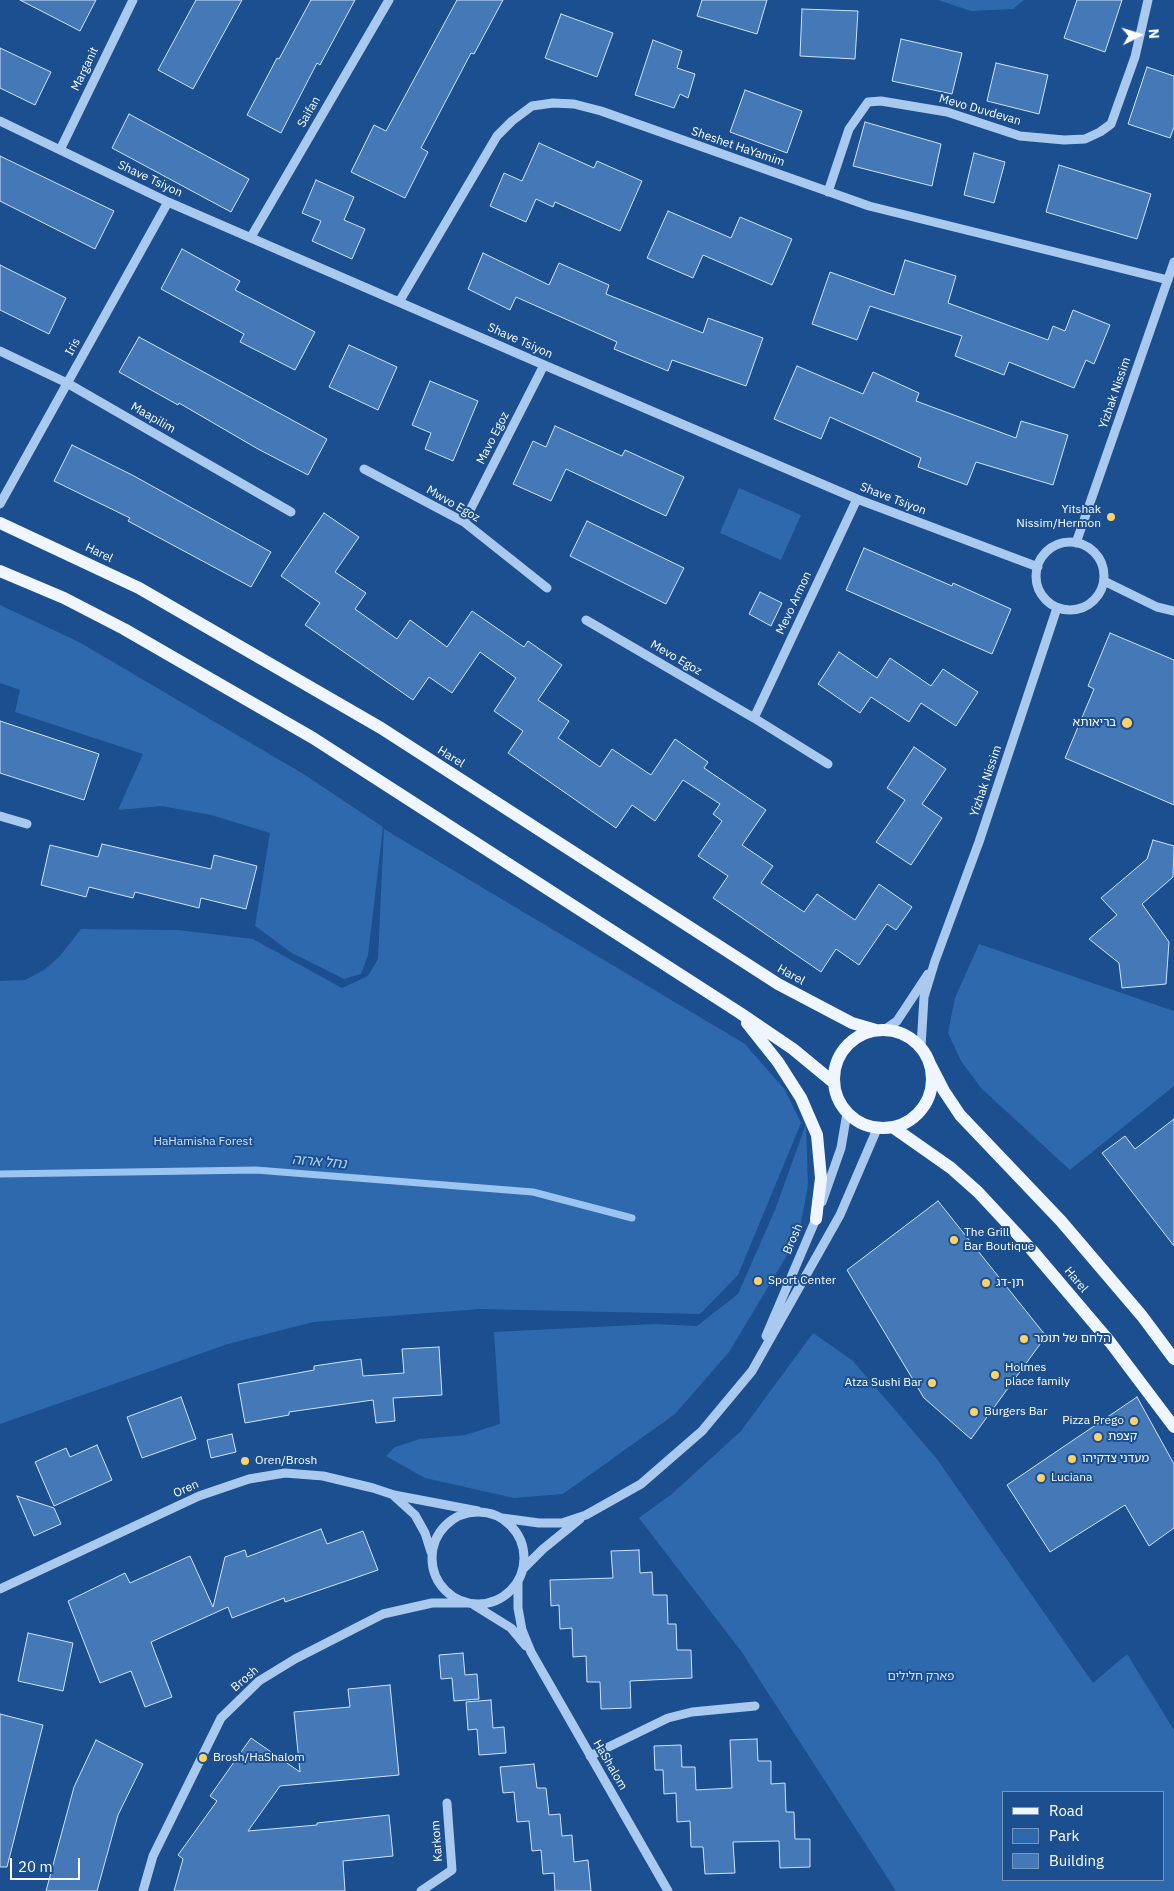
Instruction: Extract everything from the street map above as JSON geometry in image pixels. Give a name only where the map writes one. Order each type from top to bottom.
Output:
[{"type":"main road","name":"Harel","points":[[0,523],[139,588],[381,728],[778,984],[852,1023],[880,1030]]},
{"type":"main road","points":[[0,570],[64,598],[124,629],[313,738],[740,1013],[793,1049],[833,1082]]},
{"type":"main road","points":[[740,1013],[778,1062],[801,1098],[817,1135],[821,1178],[816,1219]]},
{"type":"main road","points":[[929,1062],[932,1079],[930,1095],[922,1110],[910,1122],[894,1128],[876,1129],[865,1126],[847,1113],[837,1099],[833,1082],[834,1068],[840,1054],[849,1042],[862,1034],[880,1030],[898,1032],[921,1047],[929,1062],[944,1092],[960,1115],[1062,1221],[1142,1316],[1174,1359]]},
{"type":"main road","name":"Harel","points":[[894,1128],[958,1174],[1024,1242],[1110,1342],[1174,1427]]},
{"type":"street","name":"Marganit","points":[[60,150],[134,0]]},
{"type":"street","name":"Saifan","points":[[251,237],[389,0]]},
{"type":"street","name":"Mevo Duvdevan","points":[[828,192],[849,129],[868,102],[881,101],[947,112],[1020,136],[1064,140],[1085,139],[1100,132],[1111,124],[1135,57],[1148,0]]},
{"type":"street","name":"Sheshet HaYamim","points":[[399,302],[497,136],[512,121],[532,106],[553,103],[574,104],[868,206],[1168,280]]},
{"type":"street","name":"Shave Tsiyon","points":[[0,121],[168,202],[544,365],[857,499],[1038,567]]},
{"type":"street","name":"Iris","points":[[0,504],[168,202]]},
{"type":"street","name":"Yizhak Nissim","points":[[1076,543],[1174,262]]},
{"type":"street","name":"Maapilim","points":[[0,351],[67,383],[291,512]]},
{"type":"street","name":"Mavo Egoz","points":[[464,522],[544,365]]},
{"type":"street","name":"Mwvo Egoz","points":[[364,469],[464,522],[547,588]]},
{"type":"street","name":"Mevo Armon","points":[[754,718],[857,499]]},
{"type":"street","points":[[1076,543],[1098,556],[1104,572],[1104,581],[1095,600],[1087,606],[1078,610],[1057,608],[1044,598],[1040,591],[1036,575],[1038,567],[1048,550],[1057,545],[1076,543]]},
{"type":"street","points":[[1104,581],[1157,607],[1174,611]]},
{"type":"street","name":"Yizhak Nissim","points":[[921,1047],[924,997],[935,961],[979,842],[1057,608]]},
{"type":"street","name":"Mevo Egoz","points":[[586,620],[754,718],[828,764]]},
{"type":"street","points":[[0,816],[28,824]]},
{"type":"street","name":"Yizhak Nissim","points":[[880,1030],[897,1021],[907,1009],[935,961]]},
{"type":"street","name":"Brosh","points":[[752,1371],[816,1219],[841,1148],[847,1113]]},
{"type":"street","name":"Brosh","points":[[524,1568],[548,1544],[586,1515],[641,1484],[668,1462],[718,1414],[752,1371],[840,1214],[876,1129]]},
{"type":"street","name":"Oren","points":[[0,1589],[199,1496],[249,1479],[285,1473],[323,1476],[374,1488],[394,1496],[478,1511]]},
{"type":"street","name":"Oren","points":[[394,1496],[415,1515],[425,1532],[432,1555]]},
{"type":"street","points":[[478,1511],[502,1518],[513,1527],[521,1540],[525,1554],[524,1568],[518,1583],[509,1593],[498,1600],[469,1604],[454,1598],[443,1588],[436,1577],[432,1555],[434,1542],[441,1529],[451,1520],[464,1513],[478,1511]]},
{"type":"street","name":"Brosh","points":[[502,1518],[539,1523],[562,1523],[586,1515]]},
{"type":"street","name":"HaShalom","points":[[518,1583],[518,1608],[522,1630],[531,1652],[668,1891]]},
{"type":"street","name":"Brosh","points":[[143,1891],[153,1856],[221,1718],[258,1681],[294,1658],[383,1614],[432,1603],[469,1604]]},
{"type":"street","name":"HaShalom","points":[[469,1604],[511,1628],[531,1652]]},
{"type":"street","points":[[590,1756],[668,1718],[692,1712],[755,1706]]},
{"type":"street","name":"Karkom","points":[[421,1891],[452,1870],[447,1803]]},
{"type":"green space","points":[[938,0],[1024,0],[1013,9],[971,11]]},
{"type":"green space","points":[[739,488],[801,515],[781,560],[720,533]]},
{"type":"green space","points":[[0,605],[79,642],[305,775],[383,827],[368,955],[361,974],[344,979],[292,953],[255,926],[270,833],[211,815],[162,806],[118,810],[143,754],[15,712],[20,690],[0,683]]},
{"type":"green space","name":"HaHamisha Forest","points":[[384,829],[745,1044],[785,1090],[801,1123],[738,1275],[700,1314],[480,1309],[313,1322],[228,1344],[0,1424],[0,981],[25,980],[44,970],[60,956],[81,929],[178,930],[253,939],[342,988],[368,976],[378,959]]},
{"type":"green space","points":[[979,944],[1174,1011],[1174,1086],[1070,1170],[981,1088],[961,1061],[948,1033],[955,998]]},
{"type":"green space","points":[[806,1124],[808,1186],[798,1237],[729,1352],[675,1414],[563,1494],[514,1498],[425,1478],[386,1456],[395,1447],[420,1439],[465,1435],[500,1424],[494,1332],[655,1324],[697,1326],[738,1294],[775,1210]]},
{"type":"green space","name":"פארק חלילים","points":[[813,1333],[853,1361],[937,1459],[1093,1683],[1127,1654],[1174,1730],[1174,1891],[896,1891],[741,1651],[639,1518],[673,1493],[741,1431]]},
{"type":"building","points":[[20,0],[96,0],[80,31]]},
{"type":"building","points":[[196,0],[242,0],[193,89],[158,70]]},
{"type":"building","points":[[311,0],[355,0],[320,65],[317,63],[281,133],[247,115],[277,58],[279,59]]},
{"type":"building","points":[[457,0],[503,0],[474,54],[471,53],[421,148],[428,152],[405,198],[351,172],[374,125],[386,131]]},
{"type":"building","points":[[702,0],[767,0],[757,34],[697,16]]},
{"type":"building","points":[[1077,0],[1122,0],[1105,52],[1064,38]]},
{"type":"building","points":[[802,9],[858,11],[855,59],[800,56]]},
{"type":"building","points":[[561,14],[613,33],[597,77],[545,58]]},
{"type":"building","points":[[901,39],[962,53],[952,94],[892,81]]},
{"type":"building","points":[[653,40],[682,51],[677,68],[695,74],[688,98],[680,94],[674,108],[635,95]]},
{"type":"building","points":[[0,48],[51,72],[35,105],[0,88]]},
{"type":"building","points":[[996,63],[1048,75],[1039,114],[987,101]]},
{"type":"building","points":[[1147,67],[1174,76],[1174,127],[1170,138],[1128,124]]},
{"type":"building","points":[[745,90],[802,111],[787,153],[730,132]]},
{"type":"building","points":[[129,114],[249,179],[231,212],[112,148]]},
{"type":"building","points":[[865,122],[941,144],[932,186],[853,166]]},
{"type":"building","points":[[539,143],[594,168],[597,161],[642,181],[620,231],[555,202],[553,207],[536,199],[526,222],[490,206],[504,173],[522,181]]},
{"type":"building","points":[[974,153],[1005,162],[994,203],[964,195]]},
{"type":"building","points":[[0,156],[114,211],[95,249],[0,201]]},
{"type":"building","points":[[1059,165],[1151,194],[1137,239],[1046,212]]},
{"type":"building","points":[[316,180],[354,197],[344,220],[365,229],[352,259],[312,241],[321,221],[302,213]]},
{"type":"building","points":[[668,211],[731,238],[740,217],[792,239],[772,285],[703,255],[693,278],[647,258]]},
{"type":"building","points":[[182,249],[240,281],[235,290],[315,332],[295,370],[240,342],[244,334],[161,289]]},
{"type":"building","points":[[483,253],[549,285],[559,263],[609,285],[606,294],[703,333],[708,318],[763,338],[746,386],[672,360],[668,371],[614,349],[617,342],[516,297],[510,310],[468,289]]},
{"type":"building","points":[[905,260],[956,276],[948,303],[1048,340],[1053,326],[1065,331],[1073,310],[1110,325],[1094,364],[1086,360],[1074,388],[1009,362],[1004,375],[955,356],[962,336],[870,306],[857,340],[812,324],[830,272],[894,295]]},
{"type":"building","points":[[0,265],[66,298],[49,334],[0,310]]},
{"type":"building","points":[[139,337],[327,439],[308,475],[119,372]]},
{"type":"building","points":[[349,345],[397,367],[378,410],[329,387]]},
{"type":"building","points":[[797,366],[863,394],[873,372],[919,393],[916,401],[1016,438],[1021,421],[1068,435],[1053,485],[976,462],[967,485],[918,467],[921,458],[830,417],[821,439],[774,419]]},
{"type":"building","points":[[430,381],[478,401],[453,461],[425,449],[431,433],[412,425]]},
{"type":"building","points":[[555,426],[622,456],[625,450],[684,477],[666,516],[566,469],[551,501],[513,484],[533,441],[546,447]]},
{"type":"building","points":[[72,445],[134,476],[271,552],[251,587],[128,521],[130,518],[54,481]]},
{"type":"building","points":[[324,513],[359,537],[335,572],[366,593],[355,609],[397,639],[410,620],[447,647],[472,611],[524,647],[528,641],[562,665],[538,700],[569,721],[558,738],[600,767],[612,749],[651,775],[675,739],[708,762],[704,768],[766,810],[742,845],[773,866],[761,883],[804,912],[817,894],[855,920],[879,884],[912,907],[896,930],[887,924],[859,965],[836,949],[821,972],[713,898],[728,876],[698,856],[722,821],[713,814],[720,804],[683,780],[655,821],[632,805],[616,828],[508,753],[523,731],[494,711],[516,678],[480,652],[452,693],[429,677],[413,700],[305,625],[320,603],[281,576]]},
{"type":"building","points":[[587,521],[684,568],[666,604],[570,556]]},
{"type":"building","points":[[864,548],[952,586],[953,583],[1011,609],[992,654],[846,590]]},
{"type":"building","points":[[760,592],[782,603],[771,626],[749,614]]},
{"type":"building","name":"בריאותא","points":[[1110,633],[1174,660],[1174,805],[1065,758],[1094,689],[1088,686]]},
{"type":"building","points":[[839,652],[877,678],[890,658],[931,686],[943,669],[978,692],[956,726],[921,703],[909,722],[871,697],[860,713],[818,684]]},
{"type":"building","points":[[0,721],[99,754],[84,800],[0,773]]},
{"type":"building","points":[[914,747],[946,769],[922,804],[942,818],[911,865],[876,842],[905,800],[887,788]]},
{"type":"building","points":[[1153,840],[1174,846],[1173,877],[1142,904],[1169,942],[1166,984],[1122,988],[1119,963],[1089,939],[1117,915],[1101,898],[1147,859]]},
{"type":"building","points":[[102,844],[211,869],[214,855],[257,866],[246,909],[201,898],[199,908],[135,892],[133,898],[89,887],[86,897],[41,885],[50,845],[98,857]]},
{"type":"building","points":[[1174,1119],[1174,1246],[1102,1153],[1125,1136],[1135,1149]]},
{"type":"building","points":[[938,1201],[1046,1336],[971,1439],[924,1398],[847,1270]]},
{"type":"building","points":[[439,1347],[442,1395],[393,1398],[395,1421],[376,1423],[373,1400],[289,1412],[289,1415],[245,1423],[238,1384],[314,1370],[314,1366],[361,1359],[363,1376],[404,1373],[402,1349]]},
{"type":"building","points":[[181,1397],[196,1439],[142,1458],[127,1417]]},
{"type":"building","points":[[1137,1397],[1174,1464],[1174,1528],[1149,1546],[1125,1505],[1050,1552],[1007,1485]]},
{"type":"building","points":[[232,1434],[236,1452],[211,1458],[207,1440]]},
{"type":"building","points":[[97,1445],[112,1480],[54,1506],[35,1462],[66,1448],[70,1457]]},
{"type":"building","points":[[17,1496],[54,1508],[61,1524],[34,1536]]},
{"type":"building","points":[[321,1529],[327,1544],[363,1531],[378,1570],[285,1602],[284,1598],[232,1618],[228,1607],[151,1642],[172,1697],[145,1707],[131,1671],[100,1683],[68,1601],[125,1573],[130,1583],[190,1556],[213,1607],[225,1557],[245,1550],[247,1557]]},
{"type":"building","points":[[639,1550],[640,1573],[652,1572],[653,1595],[667,1595],[668,1624],[676,1624],[677,1650],[691,1650],[692,1678],[630,1681],[631,1708],[601,1709],[600,1682],[587,1682],[586,1656],[573,1657],[572,1628],[560,1629],[559,1605],[551,1606],[550,1580],[613,1578],[611,1551]]},
{"type":"building","points":[[28,1633],[73,1643],[63,1691],[18,1681]]},
{"type":"building","points":[[463,1653],[465,1675],[477,1674],[479,1699],[454,1701],[452,1678],[441,1679],[439,1655]]},
{"type":"building","points":[[390,1685],[399,1775],[280,1786],[248,1831],[317,1825],[317,1823],[389,1815],[393,1856],[343,1861],[345,1891],[174,1891],[183,1859],[178,1855],[217,1801],[210,1796],[251,1738],[300,1772],[294,1712],[350,1707],[348,1689]]},
{"type":"building","points":[[491,1700],[493,1728],[504,1727],[506,1753],[479,1755],[477,1729],[468,1730],[466,1702]]},
{"type":"building","points":[[0,1714],[43,1725],[7,1867],[0,1867]]},
{"type":"building","points":[[757,1739],[758,1761],[771,1761],[771,1784],[785,1783],[786,1812],[794,1812],[795,1839],[810,1839],[810,1867],[780,1868],[779,1841],[733,1842],[735,1873],[705,1874],[703,1847],[691,1847],[690,1821],[677,1822],[676,1793],[664,1794],[663,1770],[655,1770],[654,1746],[681,1745],[682,1767],[695,1767],[696,1790],[732,1788],[730,1740]]},
{"type":"building","points":[[96,1740],[143,1764],[118,1815],[97,1891],[46,1891],[74,1787]]},
{"type":"building","points":[[534,1764],[537,1788],[546,1788],[549,1815],[560,1814],[562,1836],[572,1835],[574,1862],[588,1860],[591,1891],[555,1891],[554,1873],[543,1874],[541,1850],[532,1851],[529,1821],[517,1822],[514,1792],[503,1793],[500,1767]]},
{"type":"waterway","name":"נחל ארזה","points":[[0,1174],[256,1170],[533,1192],[632,1218]]},
{"type":"place","name":"Yitshak Nissim/Hermon","points":[[1111,517]]},
{"type":"place","name":"בריאותא","points":[[1127,723]]},
{"type":"place","name":"The Grill Bar Boutique","points":[[954,1240]]},
{"type":"place","name":"Sport Center","points":[[758,1281]]},
{"type":"place","name":"תן-דג","points":[[986,1283]]},
{"type":"place","name":"הלחם של תומר","points":[[1024,1339]]},
{"type":"place","name":"Holmes place family","points":[[995,1375]]},
{"type":"place","name":"Atza Sushi Bar","points":[[932,1383]]},
{"type":"place","name":"Burgers Bar","points":[[974,1412]]},
{"type":"place","name":"Pizza Prego","points":[[1134,1421]]},
{"type":"place","name":"קצפת","points":[[1098,1437]]},
{"type":"place","name":"מעדני צדקיהו","points":[[1072,1459]]},
{"type":"place","name":"Oren/Brosh","points":[[245,1461]]},
{"type":"place","name":"Luciana","points":[[1041,1478]]},
{"type":"place","name":"Brosh/HaShalom","points":[[203,1758]]}]
